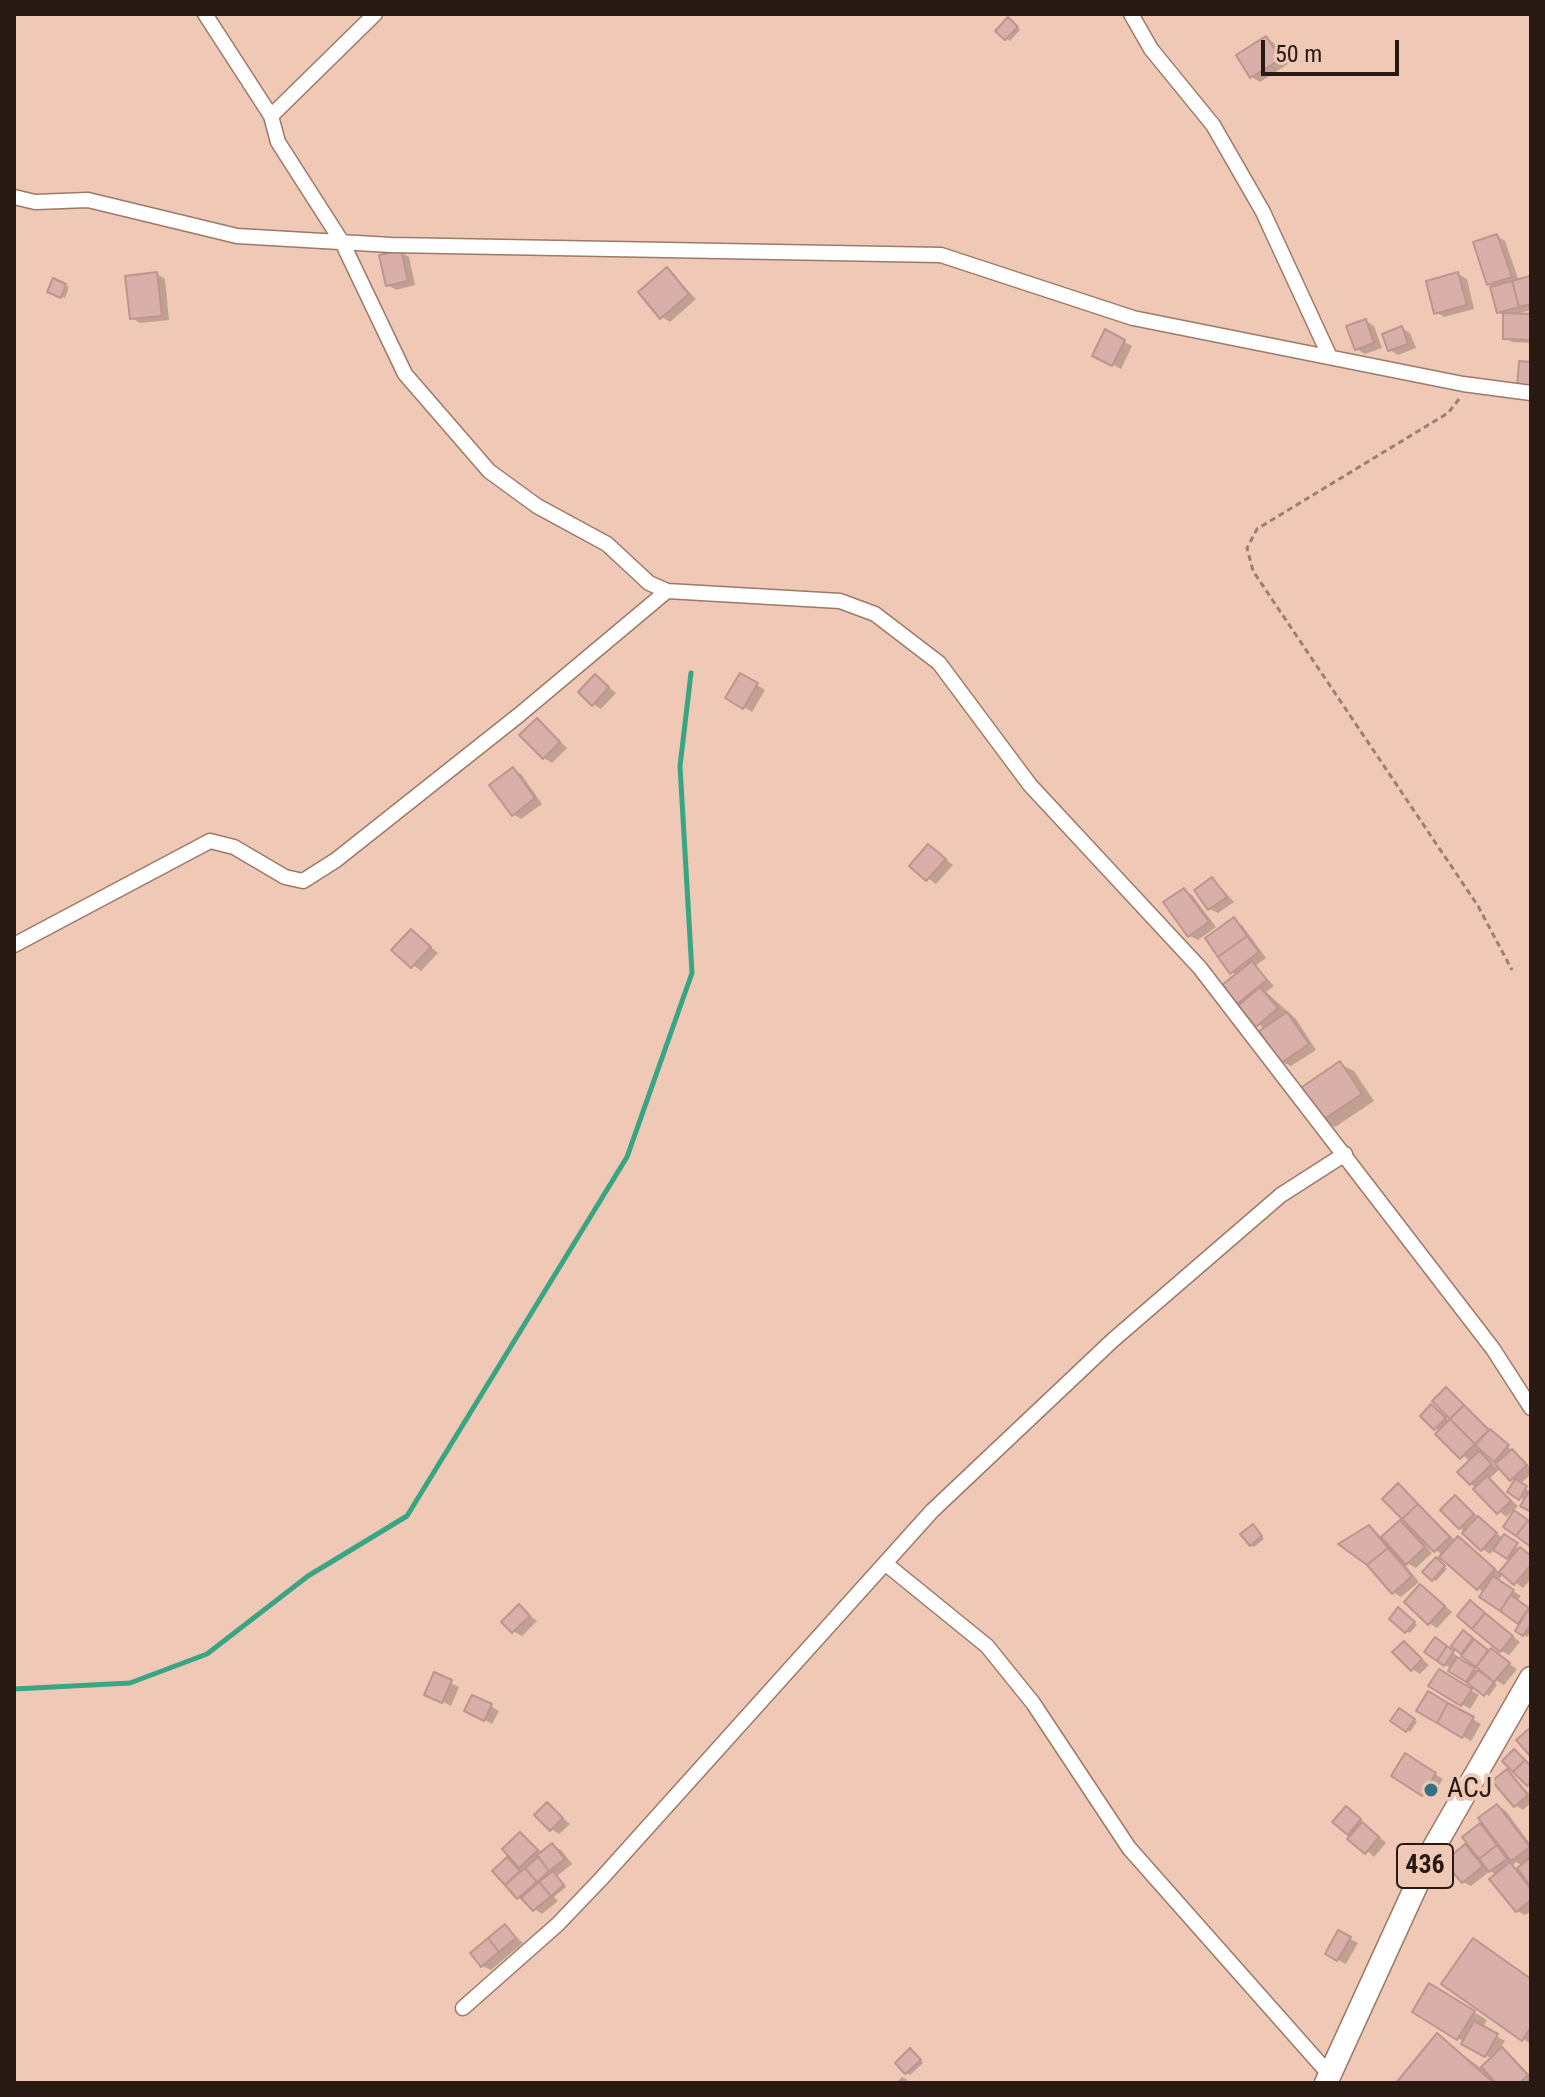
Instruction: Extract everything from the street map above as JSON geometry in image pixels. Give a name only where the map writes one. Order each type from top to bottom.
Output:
[{"type":"main road","name":"436","points":[[1328,2078],[1433,1849],[1531,1678]]},
{"type":"street","points":[[205,14],[271,116],[278,142],[342,242],[405,374],[489,471],[537,506],[607,544],[649,583],[667,591],[840,601],[875,614],[939,663],[1030,785],[1200,968],[1493,1349],[1531,1408]]},
{"type":"street","points":[[271,116],[375,14]]},
{"type":"street","points":[[1131,14],[1151,49],[1213,125],[1263,212],[1329,355]]},
{"type":"street","points":[[14,197],[35,202],[88,200],[237,236],[342,242],[941,255],[1133,318],[1463,384],[1531,393]]},
{"type":"street","points":[[14,945],[210,841],[234,847],[285,877],[303,881],[336,860],[519,715],[667,591]]},
{"type":"street","points":[[463,2008],[569,1913],[932,1511],[1113,1340],[1281,1195],[1345,1154]]},
{"type":"street","points":[[886,1564],[987,1646],[1033,1703],[1129,1848],[1328,2078]]},
{"type":"path","points":[[1463,384],[1459,400],[1448,413],[1257,529],[1247,548],[1253,571],[1478,906],[1512,970]]},
{"type":"building","points":[[1008,17],[1018,27],[1005,40],[995,31]]},
{"type":"building","points":[[1266,36],[1281,59],[1250,78],[1236,55]]},
{"type":"building","points":[[1497,234],[1512,277],[1487,285],[1473,242]]},
{"type":"building","points":[[401,250],[408,281],[386,286],[379,255]]},
{"type":"building","points":[[667,267],[689,294],[660,319],[638,292]]},
{"type":"building","points":[[157,272],[162,316],[130,319],[125,276]]},
{"type":"building","points":[[1458,272],[1467,305],[1434,314],[1426,281]]},
{"type":"building","points":[[1530,276],[1531,304],[1519,307],[1512,281]]},
{"type":"building","points":[[53,278],[66,284],[61,298],[47,292]]},
{"type":"building","points":[[1512,281],[1519,307],[1497,313],[1490,287]]},
{"type":"building","points":[[1503,313],[1531,314],[1531,340],[1503,339]]},
{"type":"building","points":[[1366,319],[1374,343],[1355,350],[1346,326]]},
{"type":"building","points":[[1402,326],[1408,344],[1388,351],[1382,334]]},
{"type":"building","points":[[1105,329],[1125,340],[1112,366],[1092,356]]},
{"type":"building","points":[[1519,361],[1531,362],[1531,391],[1517,390]]},
{"type":"building","points":[[740,673],[758,683],[743,709],[725,698]]},
{"type":"building","points":[[595,674],[609,687],[592,706],[578,692]]},
{"type":"building","points":[[537,718],[560,742],[543,759],[519,735]]},
{"type":"building","points":[[513,767],[535,798],[512,816],[489,785]]},
{"type":"building","points":[[928,844],[946,859],[926,881],[909,866]]},
{"type":"building","points":[[1212,877],[1227,897],[1208,910],[1194,890]]},
{"type":"building","points":[[1184,888],[1209,922],[1188,937],[1163,902]]},
{"type":"building","points":[[1234,917],[1247,936],[1218,957],[1205,938]]},
{"type":"building","points":[[411,929],[431,947],[411,968],[391,950]]},
{"type":"building","points":[[1247,936],[1259,952],[1230,974],[1218,957]]},
{"type":"building","points":[[1252,961],[1267,980],[1237,1004],[1222,985]]},
{"type":"building","points":[[1260,987],[1278,1008],[1256,1027],[1238,1006]]},
{"type":"building","points":[[1287,1012],[1309,1044],[1281,1063],[1259,1031]]},
{"type":"building","points":[[1340,1061],[1362,1094],[1321,1121],[1299,1089]]},
{"type":"building","points":[[1446,1387],[1464,1405],[1450,1419],[1432,1401]]},
{"type":"building","points":[[1431,1404],[1446,1418],[1434,1430],[1420,1416]]},
{"type":"building","points":[[1464,1405],[1489,1430],[1475,1444],[1450,1419]]},
{"type":"building","points":[[1450,1419],[1475,1444],[1460,1459],[1435,1434]]},
{"type":"building","points":[[1490,1429],[1509,1445],[1494,1462],[1475,1445]]},
{"type":"building","points":[[1512,1449],[1527,1465],[1510,1481],[1495,1464]]},
{"type":"building","points":[[1479,1451],[1492,1464],[1470,1485],[1457,1472]]},
{"type":"building","points":[[1487,1476],[1511,1501],[1497,1514],[1473,1489]]},
{"type":"building","points":[[1515,1479],[1527,1486],[1519,1500],[1507,1492]]},
{"type":"building","points":[[1398,1483],[1418,1504],[1402,1519],[1382,1499]]},
{"type":"building","points":[[1531,1491],[1531,1512],[1520,1506]]},
{"type":"building","points":[[1455,1495],[1474,1514],[1459,1529],[1440,1510]]},
{"type":"building","points":[[1418,1504],[1450,1537],[1434,1552],[1402,1519]]},
{"type":"building","points":[[1514,1510],[1528,1520],[1516,1536],[1503,1527]]},
{"type":"building","points":[[1478,1516],[1497,1533],[1481,1551],[1462,1533]]},
{"type":"building","points":[[1400,1520],[1425,1547],[1406,1565],[1381,1537]]},
{"type":"building","points":[[1528,1520],[1531,1523],[1531,1547],[1516,1536]]},
{"type":"building","points":[[1253,1524],[1262,1536],[1250,1546],[1240,1534]]},
{"type":"building","points":[[1369,1525],[1388,1548],[1367,1565],[1338,1544]]},
{"type":"building","points":[[1504,1534],[1518,1543],[1507,1559],[1493,1550]]},
{"type":"building","points":[[1458,1536],[1495,1569],[1477,1590],[1439,1557]]},
{"type":"building","points":[[1520,1547],[1531,1556],[1531,1565],[1514,1585],[1499,1572]]},
{"type":"building","points":[[1388,1548],[1412,1576],[1392,1594],[1367,1565]]},
{"type":"building","points":[[1436,1557],[1445,1566],[1432,1581],[1422,1572]]},
{"type":"building","points":[[1493,1576],[1514,1590],[1500,1611],[1479,1597]]},
{"type":"building","points":[[1420,1584],[1445,1606],[1428,1625],[1404,1602]]},
{"type":"building","points":[[1511,1595],[1529,1608],[1518,1624],[1500,1611]]},
{"type":"building","points":[[1470,1600],[1485,1613],[1472,1629],[1457,1616]]},
{"type":"building","points":[[519,1604],[530,1616],[512,1633],[501,1622]]},
{"type":"building","points":[[1398,1607],[1415,1622],[1405,1633],[1389,1619]]},
{"type":"building","points":[[1529,1608],[1531,1624],[1523,1636],[1515,1631]]},
{"type":"building","points":[[1485,1613],[1513,1636],[1500,1652],[1472,1629]]},
{"type":"building","points":[[1463,1630],[1473,1638],[1461,1654],[1451,1646]]},
{"type":"building","points":[[1435,1637],[1447,1646],[1437,1661],[1424,1652]]},
{"type":"building","points":[[1474,1639],[1488,1650],[1476,1667],[1461,1656]]},
{"type":"building","points":[[1404,1641],[1422,1659],[1411,1671],[1392,1652]]},
{"type":"building","points":[[1447,1646],[1454,1651],[1444,1666],[1437,1661]]},
{"type":"building","points":[[1491,1648],[1510,1663],[1494,1682],[1476,1667]]},
{"type":"building","points":[[1457,1657],[1475,1668],[1466,1682],[1448,1671]]},
{"type":"building","points":[[1439,1669],[1472,1689],[1461,1706],[1428,1686]]},
{"type":"building","points":[[1478,1670],[1494,1682],[1484,1696],[1467,1683]]},
{"type":"building","points":[[434,1672],[452,1680],[442,1703],[424,1695]]},
{"type":"building","points":[[1428,1691],[1448,1703],[1437,1723],[1416,1711]]},
{"type":"building","points":[[472,1695],[492,1704],[484,1721],[464,1711]]},
{"type":"building","points":[[1448,1703],[1474,1717],[1462,1738],[1437,1723]]},
{"type":"building","points":[[1399,1708],[1415,1719],[1406,1732],[1390,1721]]},
{"type":"building","points":[[1531,1727],[1531,1757],[1516,1740]]},
{"type":"building","points":[[1514,1749],[1525,1760],[1513,1772],[1502,1761]]},
{"type":"building","points":[[1405,1753],[1436,1773],[1422,1796],[1391,1776]]},
{"type":"building","points":[[1525,1760],[1531,1766],[1531,1782],[1527,1786],[1513,1772]]},
{"type":"building","points":[[1507,1769],[1528,1795],[1514,1807],[1492,1781]]},
{"type":"building","points":[[547,1802],[563,1818],[550,1831],[534,1815]]},
{"type":"building","points":[[1497,1804],[1530,1847],[1511,1861],[1478,1818]]},
{"type":"building","points":[[1346,1806],[1361,1819],[1348,1835],[1332,1822]]},
{"type":"building","points":[[1362,1822],[1379,1837],[1365,1854],[1347,1839]]},
{"type":"building","points":[[1480,1823],[1497,1845],[1479,1859],[1462,1837]]},
{"type":"building","points":[[520,1832],[538,1850],[519,1868],[502,1849]]},
{"type":"building","points":[[552,1843],[565,1859],[549,1871],[537,1855]]},
{"type":"building","points":[[1465,1844],[1483,1866],[1462,1883],[1444,1862]]},
{"type":"building","points":[[1497,1845],[1507,1859],[1489,1872],[1479,1859]]},
{"type":"building","points":[[507,1857],[520,1871],[505,1885],[492,1871]]},
{"type":"building","points":[[538,1857],[549,1871],[537,1882],[525,1868]]},
{"type":"building","points":[[1531,1857],[1531,1887],[1517,1868]]},
{"type":"building","points":[[1510,1862],[1531,1889],[1531,1900],[1516,1912],[1489,1879]]},
{"type":"building","points":[[525,1868],[537,1882],[517,1899],[505,1885]]},
{"type":"building","points":[[553,1871],[564,1885],[551,1896],[539,1882]]},
{"type":"building","points":[[539,1882],[551,1896],[533,1911],[521,1898]]},
{"type":"building","points":[[505,1924],[516,1938],[499,1952],[488,1938]]},
{"type":"building","points":[[1338,1930],[1351,1937],[1337,1961],[1325,1954]]},
{"type":"building","points":[[488,1938],[499,1952],[481,1967],[470,1953]]},
{"type":"building","points":[[1473,1938],[1531,1979],[1531,2027],[1522,2041],[1441,1984]]},
{"type":"building","points":[[1429,1983],[1475,2011],[1457,2040],[1412,2012]]},
{"type":"building","points":[[1474,2021],[1498,2034],[1485,2057],[1461,2044]]},
{"type":"building","points":[[1437,2033],[1494,2083],[1396,2083]]},
{"type":"building","points":[[1502,2047],[1528,2075],[1520,2083],[1496,2083],[1481,2067]]},
{"type":"building","points":[[910,2048],[921,2060],[905,2074],[895,2063]]},
{"type":"waterway","points":[[14,1689],[130,1683],[207,1654],[308,1576],[407,1516],[627,1157],[692,973],[680,766],[691,673]]},
{"type":"place","name":"ACJ","points":[[1431,1790]]}]
